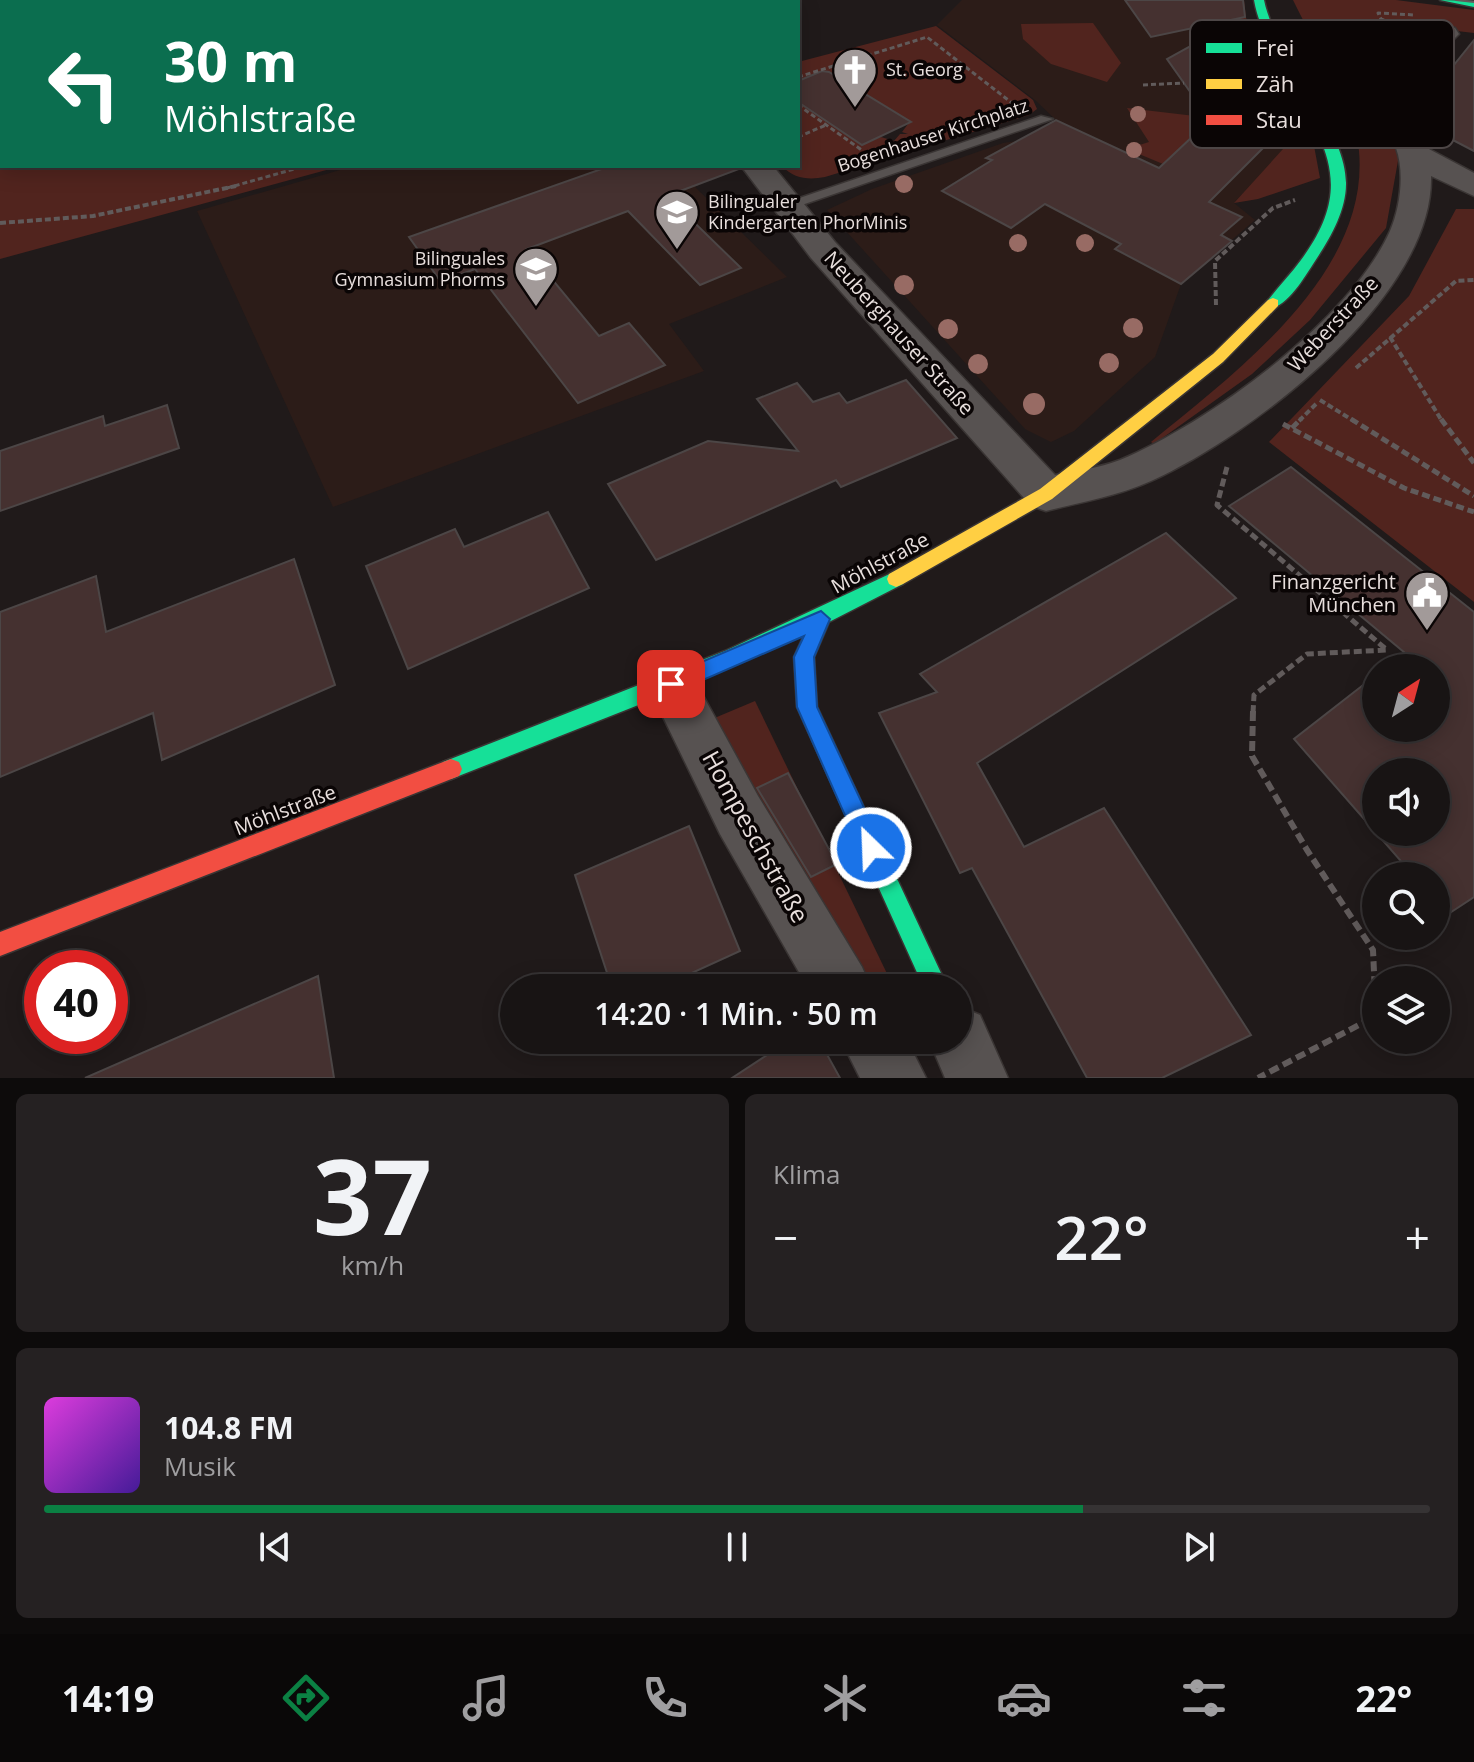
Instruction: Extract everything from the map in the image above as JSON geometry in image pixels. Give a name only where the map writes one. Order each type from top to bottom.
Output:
[{"type":"street","name":"Möhlstraße","points":[[1259,0],[1262,20]]},
{"type":"street","points":[[1445,0],[1474,4]]},
{"type":"street","name":"Möhlstraße","points":[[0,944],[671,684],[821,619],[987,530],[1046,494],[1218,358],[1282,293],[1327,231],[1340,185],[1327,148]]},
{"type":"street","name":"Weberstraße","points":[[1046,494],[1134,471],[1197,436],[1288,374],[1374,285],[1406,234],[1415,186],[1411,148]]},
{"type":"street","points":[[1413,153],[1474,186]]},
{"type":"street","name":"Neuberghauser Straße","points":[[759,168],[787,205],[1046,494]]},
{"type":"street","points":[[821,619],[804,657],[807,707],[930,974]]},
{"type":"street","name":"Hompeschstraße","points":[[671,684],[739,815],[833,974]]},
{"type":"street","points":[[880,1054],[895,1078]]},
{"type":"street","points":[[966,1054],[977,1078]]},
{"type":"lane","name":"Bogenhauser Kirchplatz","points":[[787,205],[1046,119]]},
{"type":"path","points":[[921,32],[1013,103],[1011,109]]},
{"type":"path","points":[[800,76],[927,37]]},
{"type":"path","points":[[1143,85],[1184,83]]},
{"type":"path","points":[[800,106],[866,154],[854,157]]},
{"type":"path","points":[[800,136],[826,125]]},
{"type":"path","points":[[0,223],[93,216],[239,185],[298,168]]},
{"type":"path","points":[[1218,358],[1215,261],[1273,208]]},
{"type":"path","points":[[1355,368],[1456,281],[1474,280]]},
{"type":"path","points":[[1390,337],[1451,435],[1474,463]]},
{"type":"path","points":[[1292,428],[1332,389]]},
{"type":"path","points":[[1320,400],[1474,496]]},
{"type":"path","points":[[1249,402],[1404,488],[1474,512]]},
{"type":"path","points":[[1197,436],[1216,445],[1229,458],[1217,505],[1387,650],[1307,654],[1254,695],[1252,756],[1307,850],[1373,950],[1376,1016],[1258,1078]]},
{"type":"shaded area","points":[[962,0],[1184,0],[1200,20],[1190,20],[1190,148],[1285,148],[1234,203],[1255,220],[1181,284],[1155,357],[1074,431],[1051,442],[1025,429],[827,210],[872,189],[1003,143],[1017,141],[1056,120],[1035,100],[937,25]]},
{"type":"shaded area","points":[[1184,0],[1244,0],[1247,20],[1200,20]]},
{"type":"shaded area","points":[[1293,0],[1396,0],[1474,10],[1474,33],[1454,31],[1454,20],[1303,20]]},
{"type":"shaded area","points":[[1093,23],[1121,63],[1107,82],[1051,64],[1023,39],[1021,24]]},
{"type":"shaded area","points":[[936,26],[1033,100],[1037,109],[1029,115],[825,177],[802,178],[784,168],[800,168],[800,93],[836,128],[862,145],[881,137],[894,141],[900,134],[908,134],[902,132],[908,124],[830,72],[800,80],[800,61]]},
{"type":"shaded area","points":[[1127,108],[1190,115],[1190,139],[1163,164],[1127,149],[1149,142]]},
{"type":"shaded area","points":[[1284,148],[1314,148],[1320,178],[1258,199],[1234,203]]},
{"type":"shaded area","points":[[1358,148],[1400,148],[1386,228],[1310,320],[1252,374],[1154,444],[1151,442],[1257,352],[1291,317],[1320,279],[1343,239],[1357,196]]},
{"type":"shaded area","points":[[0,168],[334,168],[0,259]]},
{"type":"shaded area","points":[[347,168],[731,168],[695,187],[787,277],[669,324],[704,371],[333,507],[197,211]]},
{"type":"shaded area","points":[[1456,209],[1474,209],[1474,602],[1269,442],[1409,296]]},
{"type":"shaded area","points":[[755,701],[887,974],[854,974],[705,722]]},
{"type":"building","points":[[1125,0],[1243,0],[1245,17],[1190,20],[1190,29],[1151,37]]},
{"type":"building","points":[[1474,40],[1474,151],[1454,141],[1454,65]]},
{"type":"building","points":[[1190,46],[1190,92],[1167,59]]},
{"type":"building","name":"St. Georg","points":[[822,71],[829,72],[911,122],[862,145],[800,103],[800,80]]},
{"type":"building","points":[[1056,120],[1159,168],[1190,139],[1190,148],[1263,148],[1209,202],[1242,217],[1221,235],[1232,241],[1181,284],[1115,249],[1121,244],[1045,204],[1011,228],[942,191],[992,160],[986,158]]},
{"type":"building","points":[[604,168],[739,169],[667,196],[741,268],[700,285],[628,211],[527,249],[599,336],[629,323],[665,365],[578,403],[475,269],[441,282],[409,237]]},
{"type":"building","points":[[906,380],[957,438],[841,487],[836,480],[656,560],[608,484],[708,441],[798,451],[757,399],[797,383],[813,402],[839,393],[847,403]]},
{"type":"building","points":[[167,405],[179,448],[0,511],[0,451],[103,416],[105,426]]},
{"type":"building","name":"Finanzgericht München","points":[[1291,467],[1474,612],[1474,897],[1450,913],[1450,862],[1402,862],[1388,846],[1450,846],[1450,758],[1362,758],[1362,817],[1294,739],[1362,686],[1362,742],[1450,742],[1450,654],[1405,653],[1229,506]]},
{"type":"building","points":[[548,512],[589,588],[408,669],[366,566],[455,529],[464,547]]},
{"type":"building","points":[[1166,533],[1236,598],[977,763],[1024,847],[1104,808],[1251,1035],[1162,1078],[1087,1078],[972,868],[960,873],[879,713],[937,692],[920,674]]},
{"type":"building","points":[[294,559],[335,685],[162,760],[153,713],[0,777],[0,612],[96,576],[106,632]]},
{"type":"building","points":[[788,773],[837,864],[811,877],[757,788]]},
{"type":"building","points":[[689,826],[740,951],[690,974],[607,974],[575,875]]},
{"type":"building","points":[[318,976],[334,1078],[85,1078]]},
{"type":"building","points":[[769,1054],[827,1054],[840,1078],[732,1078]]},
{"type":"tram line","points":[[1456,0],[1474,2]]},
{"type":"traffic: fast","points":[[1259,0],[1264,20]]},
{"type":"traffic: fast","points":[[1445,0],[1474,4]]},
{"type":"traffic: fast","points":[[1273,303],[1306,264],[1332,218],[1340,186],[1330,148]]},
{"type":"traffic: fast","points":[[451,769],[732,657],[896,579]]},
{"type":"traffic: fast","points":[[821,619],[804,657],[807,707],[930,974]]},
{"type":"traffic: slow","points":[[896,579],[1046,494],[1218,358],[1273,303]]},
{"type":"traffic: jam","points":[[0,944],[451,769]]},
{"type":"place","name":"St. Georg","points":[[855,109]]},
{"type":"place","name":"Bilingualer Kindergarten PhorMinis","points":[[677,251]]},
{"type":"place","name":"Bilinguales Gymnasium Phorms","points":[[536,308]]},
{"type":"place","name":"Finanzgericht München","points":[[1427,632]]},
{"type":"route","points":[[671,684],[821,619],[804,657],[807,707],[871,848]]}]
